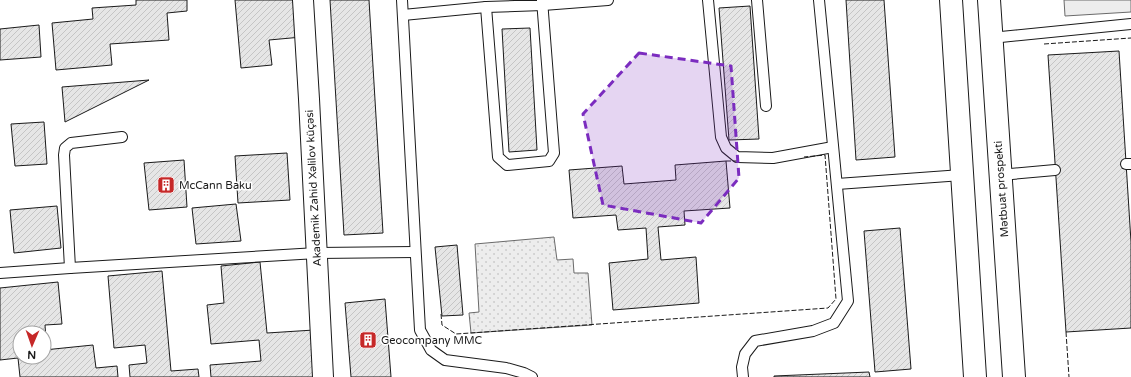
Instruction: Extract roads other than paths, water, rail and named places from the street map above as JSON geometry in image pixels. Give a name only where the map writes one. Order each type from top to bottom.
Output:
[{"type":"main road","points":[[951,0],[975,377]]},
{"type":"main road","name":"Mətbuat prospekti","points":[[989,0],[1014,377]]},
{"type":"street","name":"Akademik Zahid Xəlilov küçəsi","points":[[303,0],[323,377]]},
{"type":"lane","points":[[402,0],[420,330],[431,350],[445,360],[506,368],[524,372],[532,377]]},
{"type":"lane","points":[[403,15],[486,7],[608,0]]},
{"type":"lane","points":[[708,0],[721,136],[726,148],[737,157],[773,158],[833,147]]},
{"type":"lane","points":[[757,0],[766,106]]},
{"type":"lane","points":[[743,377],[742,367],[745,354],[755,341],[813,331],[834,323],[848,301],[819,0]]},
{"type":"lane","points":[[486,7],[498,157],[507,165],[549,161],[554,153],[542,3]]},
{"type":"lane","points":[[991,38],[1131,24]]},
{"type":"lane","points":[[70,268],[64,154],[65,148],[71,143],[122,137]]},
{"type":"lane","points":[[1000,175],[1055,170]]},
{"type":"lane","points":[[837,184],[962,175]]},
{"type":"lane","points":[[0,273],[316,253],[415,252]]},
{"type":"place","name":"McCann Baku","points":[[166,185]]},
{"type":"place","name":"Geocompany MMC","points":[[368,340]]}]
